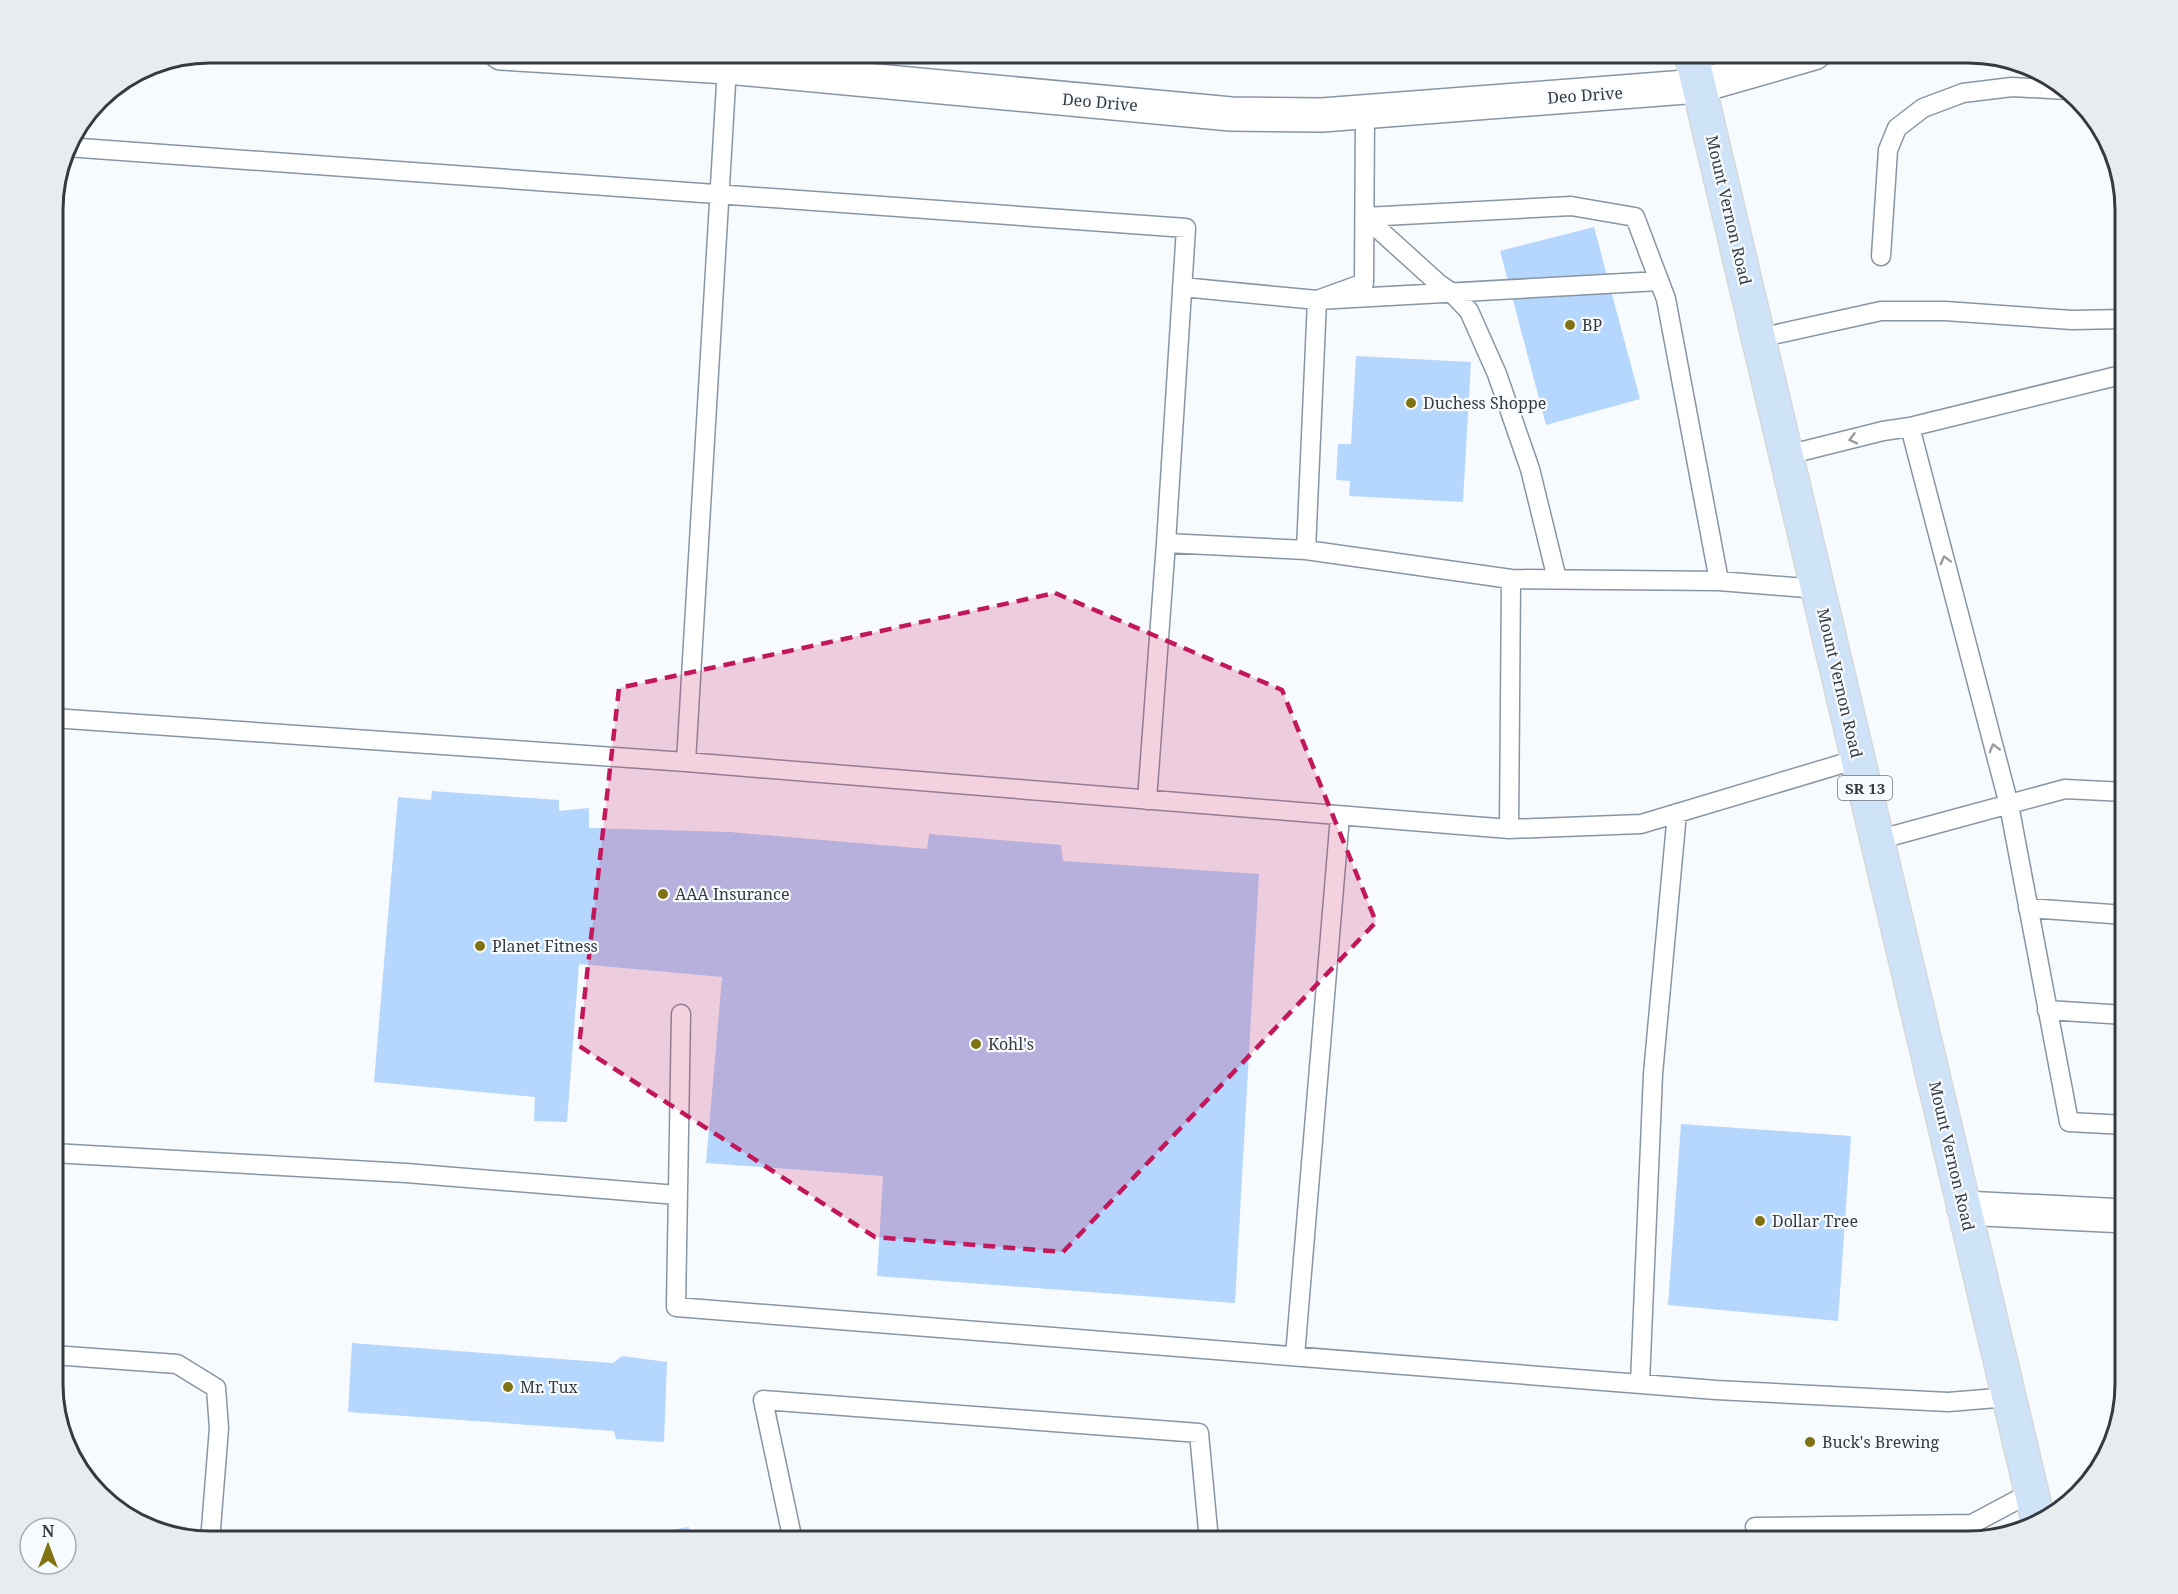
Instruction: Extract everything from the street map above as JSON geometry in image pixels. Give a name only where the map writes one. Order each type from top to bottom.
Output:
[{"type":"highway","name":"Mount Vernon Road","points":[[1694,63],[2037,1514]]},
{"type":"street","name":"Deo Drive","points":[[667,63],[727,67],[802,63],[1231,114],[1322,115],[1699,86],[1777,63]]},
{"type":"street","points":[[1964,1208],[2115,1215]]},
{"type":"lane","points":[[686,762],[727,67]]},
{"type":"lane","points":[[1881,256],[1888,150],[1897,128],[1923,108],[1963,93],[2012,87],[2052,89]]},
{"type":"lane","points":[[1317,300],[1364,283],[1365,111]]},
{"type":"lane","points":[[77,148],[1186,228],[1147,800]]},
{"type":"lane","points":[[1365,217],[1572,206],[1635,217],[1666,299],[1719,581]]},
{"type":"lane","points":[[1365,217],[1452,293],[1469,312],[1497,374],[1530,469],[1557,579]]},
{"type":"lane","points":[[1182,287],[1317,300],[1659,281]]},
{"type":"lane","points":[[1306,550],[1317,300]]},
{"type":"lane","points":[[1759,338],[1881,311],[1945,311],[2072,320],[2115,319]]},
{"type":"lane","points":[[1787,455],[2115,377]]},
{"type":"lane","points":[[1910,427],[2009,805],[2069,1122],[2115,1124]]},
{"type":"lane","points":[[1166,543],[1306,550],[1511,579],[1719,581],[1818,589]]},
{"type":"lane","points":[[1509,829],[1511,579]]},
{"type":"lane","points":[[63,719],[686,762],[1509,829],[1641,824],[1858,759]]},
{"type":"lane","points":[[1877,840],[2065,789],[2115,791]]},
{"type":"lane","points":[[1640,1383],[1653,1074],[1677,813]]},
{"type":"lane","points":[[1295,1356],[1340,816]]},
{"type":"lane","points":[[2028,908],[2115,914]]},
{"type":"lane","points":[[2047,1010],[2115,1014]]},
{"type":"lane","points":[[681,1014],[676,1307],[1716,1390],[1948,1402],[2009,1397]]},
{"type":"lane","points":[[63,1154],[406,1173],[677,1196]]},
{"type":"lane","points":[[63,1357],[177,1364],[216,1388],[219,1428],[211,1531]]},
{"type":"lane","points":[[791,1531],[763,1400],[1199,1433],[1208,1531]]},
{"type":"lane","points":[[1755,1527],[1972,1524],[2032,1492]]},
{"type":"highlighted area","points":[[1055,593],[1282,690],[1376,922],[1063,1252],[875,1237],[579,1046],[619,688]]},
{"type":"building","name":"BP","points":[[1594,227],[1640,399],[1546,425],[1500,251]]},
{"type":"building","name":"Duchess Shoppe","points":[[1356,356],[1471,362],[1463,502],[1349,496],[1350,481],[1336,480],[1338,444],[1351,444]]},
{"type":"building","points":[[432,791],[559,800],[559,811],[589,808],[589,828],[730,832],[927,849],[929,834],[1061,845],[1063,861],[1259,874],[1235,1303],[877,1276],[883,1176],[706,1163],[722,977],[579,964],[567,1122],[534,1121],[535,1097],[374,1082],[398,797],[431,800]]},
{"type":"building","name":"Dollar Tree","points":[[1681,1124],[1851,1136],[1838,1321],[1668,1305]]},
{"type":"building","name":"Mr. Tux","points":[[352,1343],[613,1363],[622,1356],[667,1362],[664,1442],[616,1439],[614,1431],[348,1412]]},
{"type":"building","points":[[689,1527],[690,1531],[664,1531]]},
{"type":"place","name":"BP","points":[[1570,325]]},
{"type":"place","name":"Duchess Shoppe","points":[[1411,403]]},
{"type":"place","name":"AAA Insurance","points":[[663,894]]},
{"type":"place","name":"Planet Fitness","points":[[480,946]]},
{"type":"place","name":"Kohl's","points":[[976,1044]]},
{"type":"place","name":"Dollar Tree","points":[[1760,1221]]},
{"type":"place","name":"Mr. Tux","points":[[508,1387]]},
{"type":"place","name":"Buck's Brewing","points":[[1810,1442]]}]
